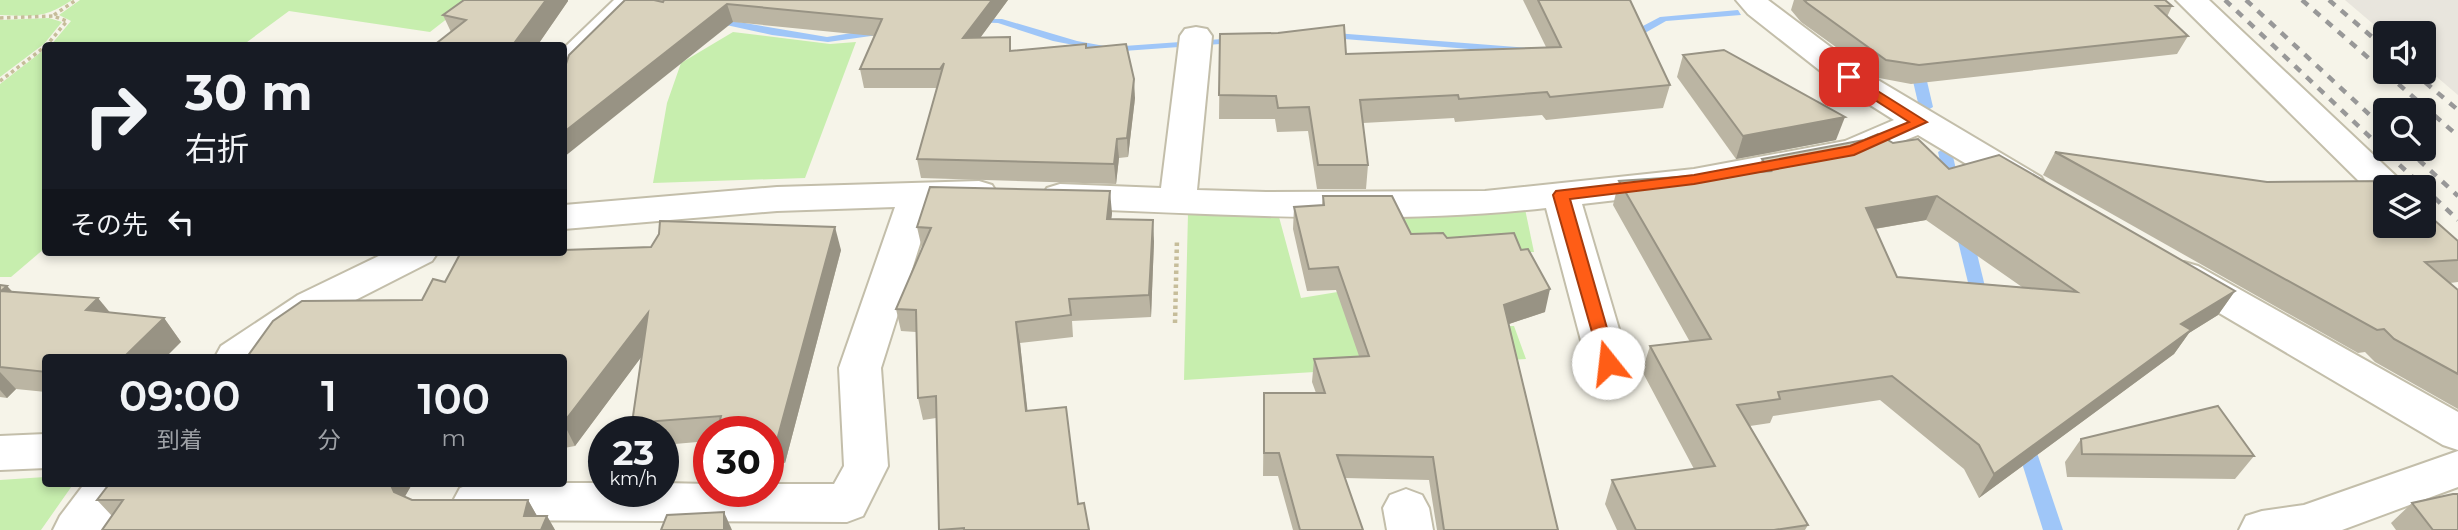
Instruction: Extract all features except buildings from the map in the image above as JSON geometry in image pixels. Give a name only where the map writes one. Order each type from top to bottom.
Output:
[{"type":"street","points":[[567,62],[631,0]]},
{"type":"street","points":[[1751,0],[1849,77],[1920,122],[2051,198]]},
{"type":"street","points":[[2191,0],[2373,175]]},
{"type":"street","points":[[1178,200],[1196,36]]},
{"type":"street","points":[[567,217],[777,198],[918,194],[1022,194],[1266,204],[1485,203],[1694,180],[1854,150],[1920,122]]},
{"type":"street","points":[[442,501],[847,503],[866,466],[860,368],[918,194]]},
{"type":"street","points":[[1561,195],[1608,363]]},
{"type":"street","points":[[240,354],[312,305],[411,256]]},
{"type":"street","points":[[2159,260],[2458,433]]},
{"type":"street","points":[[0,453],[42,452]]},
{"type":"street","points":[[2262,530],[2305,524],[2458,469]]},
{"type":"street","points":[[76,530],[108,487]]},
{"type":"path","points":[[53,16],[76,0]]},
{"type":"path","points":[[0,18],[53,16],[67,21],[49,42]]},
{"type":"path","points":[[0,81],[42,49]]},
{"type":"path","points":[[1175,323],[1178,200]]},
{"type":"shaded area","points":[[2345,0],[2458,0],[2458,95],[2436,76],[2436,21],[2373,21],[2373,24]]},
{"type":"green space","points":[[0,0],[72,0],[46,13],[21,16],[0,15]]},
{"type":"green space","points":[[80,0],[471,0],[430,32],[289,11],[247,42],[53,42],[71,21],[59,15]]},
{"type":"green space","points":[[49,18],[62,22],[46,42],[42,42],[42,46],[0,77],[0,20]]},
{"type":"green space","points":[[733,32],[830,44],[856,42],[805,178],[653,183],[667,103],[681,63]]},
{"type":"green space","points":[[42,51],[42,251],[11,277],[0,277],[0,84]]},
{"type":"green space","points":[[1525,209],[1534,252],[1409,252],[1399,217]]},
{"type":"green space","points":[[1188,213],[1279,217],[1301,298],[1380,285],[1396,326],[1514,326],[1526,359],[1184,380]]},
{"type":"green space","points":[[42,477],[42,487],[71,487],[41,530],[0,530],[0,480]]},
{"type":"water","points":[[1738,10],[1741,15],[1666,21],[1615,50],[1533,54],[1319,37],[1110,52],[1053,41],[998,23],[971,22],[828,42],[772,35],[708,21],[733,21],[827,37],[938,19],[1002,19],[1077,41],[1110,47],[1322,32],[1541,49],[1605,46],[1660,17]]},
{"type":"waterway","points":[[1916,64],[1926,107]]},
{"type":"waterway","points":[[1945,152],[1953,187]]},
{"type":"waterway","points":[[1963,229],[1981,303]]},
{"type":"waterway","points":[[2024,441],[2053,530]]},
{"type":"railway","points":[[2225,0],[2458,220]]},
{"type":"railway","points":[[2246,0],[2373,118]]},
{"type":"railway","points":[[2302,0],[2458,136]]},
{"type":"railway","points":[[2329,0],[2373,38]]},
{"type":"railway","points":[[2427,84],[2458,110]]},
{"type":"railway","points":[[2420,161],[2458,196]]},
{"type":"route","points":[[1608,363],[1561,195],[1694,180],[1854,150],[1920,122],[1849,77]]}]
